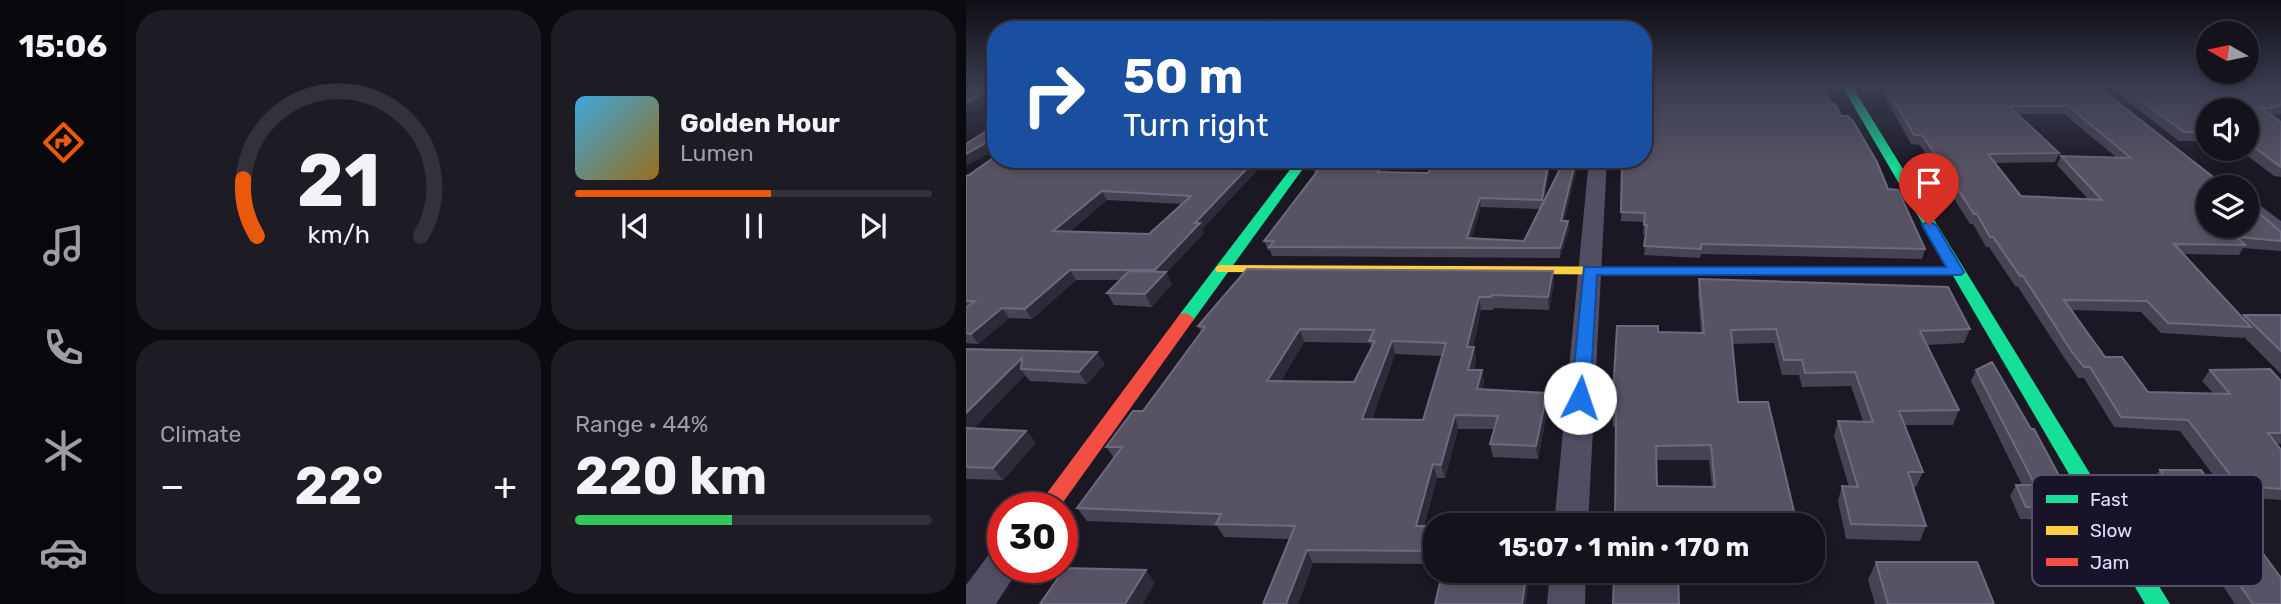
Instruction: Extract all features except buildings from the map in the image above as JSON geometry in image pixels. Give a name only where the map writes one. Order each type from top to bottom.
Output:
[{"type":"street","points":[[1864,114],[2080,475]]},
{"type":"street","points":[[1058,492],[1297,168]]},
{"type":"street","points":[[1572,513],[1597,168]]},
{"type":"street","points":[[2259,214],[2281,231]]},
{"type":"street","points":[[1222,269],[1956,272]]},
{"type":"street","points":[[974,604],[990,583]]},
{"type":"street","points":[[1566,604],[1567,583]]},
{"type":"street","points":[[2147,586],[2158,604]]},
{"type":"traffic: fast","points":[[1864,114],[2081,475]]},
{"type":"traffic: fast","points":[[1186,318],[1297,168]]},
{"type":"traffic: fast","points":[[2147,586],[2158,604]]},
{"type":"traffic: slow","points":[[1222,269],[1677,271]]},
{"type":"traffic: jam","points":[[1677,271],[1956,272]]},
{"type":"traffic: jam","points":[[1058,492],[1186,318]]},
{"type":"route","points":[[1580,398],[1590,271],[1956,272],[1929,225]]}]
